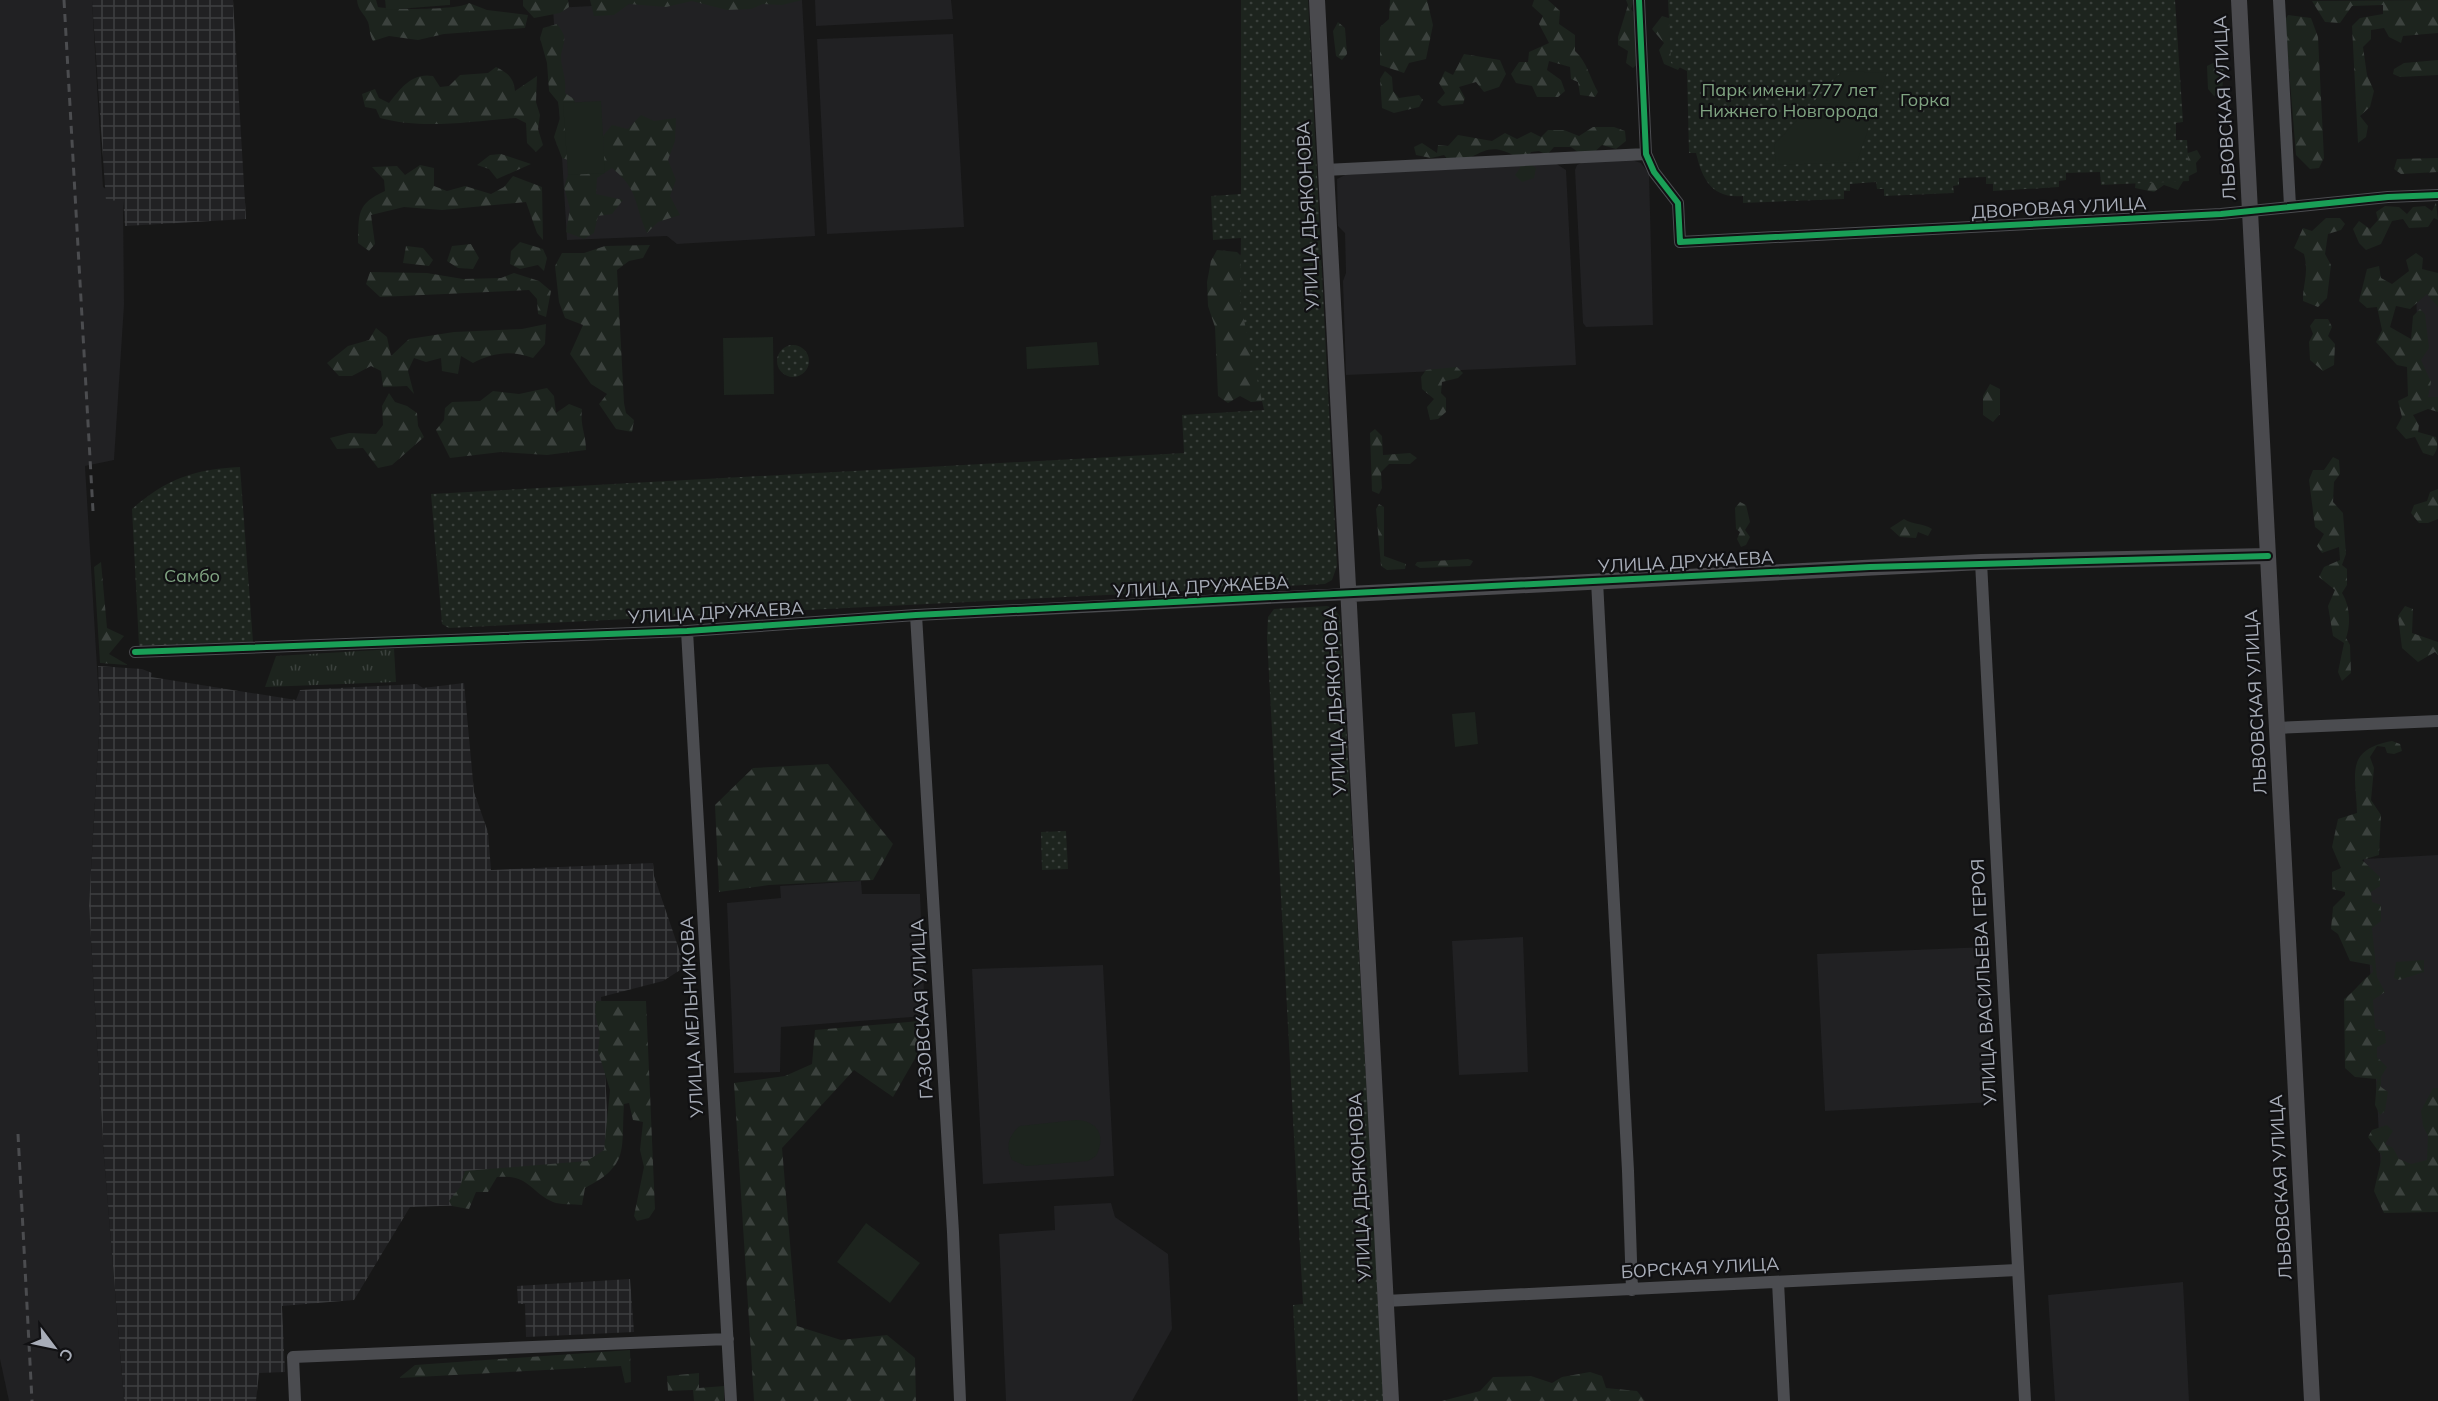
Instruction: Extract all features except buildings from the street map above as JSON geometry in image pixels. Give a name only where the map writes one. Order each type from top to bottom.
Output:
[{"type":"main road","name":"УЛИЦА ДЬЯКОНОВА","points":[[1317,0],[1391,1401]]},
{"type":"main road","name":"ЛЬВОВСКАЯ УЛИЦА","points":[[2239,0],[2259,422],[2312,1401]]},
{"type":"main road","name":"УЛИЦА ДРУЖАЕВА","points":[[1349,594],[1981,562],[2268,556]]},
{"type":"street","points":[[1325,170],[1646,154],[1639,0]]},
{"type":"street","points":[[2279,0],[2290,206]]},
{"type":"street","name":"ДВОРОВАЯ УЛИЦА","points":[[1646,154],[1654,172],[1678,202],[1680,242],[2210,215],[2290,206],[2438,195]]},
{"type":"street","name":"УЛИЦА ВАСИЛЬЕВА ГЕРОЯ","points":[[1981,562],[2025,1401]]},
{"type":"street","points":[[1597,581],[1628,1171],[1632,1290]]},
{"type":"street","name":"УЛИЦА ДРУЖАЕВА","points":[[135,652],[687,631],[916,615],[1349,594]]},
{"type":"street","name":"ГАЗОВСКАЯ УЛИЦА","points":[[916,615],[953,1233],[960,1401]]},
{"type":"street","name":"УЛИЦА МЕЛЬНИКОВА","points":[[687,631],[731,1401]]},
{"type":"street","points":[[2277,728],[2438,721]]},
{"type":"street","name":"БОРСКАЯ УЛИЦА","points":[[1385,1300],[1632,1290],[2017,1269]]},
{"type":"street","points":[[1778,1282],[1784,1401]]},
{"type":"street","points":[[295,1401],[293,1357],[728,1339]]},
{"type":"shaded area","points":[[0,0],[92,0],[103,187],[123,200],[124,305],[114,460],[85,466],[100,717],[89,905],[103,1142],[124,1401],[9,1401],[0,1359]]},
{"type":"shaded area","points":[[92,0],[233,0],[246,219],[125,226],[123,200],[106,201]]},
{"type":"shaded area","points":[[707,0],[802,0],[815,236],[677,244],[667,236],[567,240],[553,8]]},
{"type":"shaded area","points":[[815,0],[951,0],[953,19],[816,26]]},
{"type":"shaded area","points":[[953,34],[964,227],[827,234],[817,39]]},
{"type":"shaded area","points":[[1629,159],[1641,163],[1649,174],[1653,325],[1586,327],[1583,323],[1575,170],[1577,165],[1583,162]]},
{"type":"shaded area","points":[[1555,163],[1566,170],[1576,365],[1346,375],[1343,281],[1346,273],[1345,233],[1338,226],[1337,179],[1345,175]]},
{"type":"shaded area","points":[[2438,291],[2438,406],[2420,408],[2416,292]]},
{"type":"shaded area","points":[[98,666],[142,669],[152,673],[151,677],[296,700],[300,690],[417,684],[423,688],[464,683],[474,792],[488,832],[491,870],[653,863],[654,876],[685,967],[663,981],[601,997],[610,1166],[470,1175],[471,1205],[410,1207],[354,1300],[282,1306],[285,1372],[259,1373],[256,1401],[124,1401],[103,1142],[89,905],[100,717]]},
{"type":"shaded area","points":[[2438,855],[2438,1206],[2383,1209],[2364,859]]},
{"type":"shaded area","points":[[861,881],[862,894],[920,894],[925,1016],[781,1027],[780,1072],[734,1073],[727,903],[781,898],[780,886]]},
{"type":"shaded area","points":[[1523,937],[1528,1072],[1459,1075],[1452,941]]},
{"type":"shaded area","points":[[1987,947],[1994,1102],[1825,1111],[1817,954]]},
{"type":"shaded area","points":[[1103,965],[1114,1176],[983,1184],[972,969]]},
{"type":"shaded area","points":[[1111,1203],[1115,1217],[1168,1254],[1172,1329],[1132,1401],[1006,1401],[999,1234],[1055,1230],[1054,1206]]},
{"type":"shaded area","points":[[630,1279],[634,1332],[526,1337],[525,1304],[518,1304],[517,1286]]},
{"type":"shaded area","points":[[2183,1282],[2189,1401],[2055,1401],[2048,1295]]},
{"type":"green space","points":[[357,0],[376,0],[378,7],[397,9],[453,7],[469,3],[487,10],[528,15],[525,28],[444,34],[418,40],[389,36],[373,41],[368,22]]},
{"type":"green space","points":[[385,0],[450,0],[450,5],[386,10]]},
{"type":"green space","points":[[523,0],[568,0],[569,7],[560,13],[534,18],[523,6]]},
{"type":"green space","points":[[590,0],[802,0],[782,5],[763,4],[751,9],[727,10],[692,1],[666,7],[629,4],[614,15],[594,16]]},
{"type":"green space","points":[[1241,0],[1308,0],[1337,566],[1332,580],[1325,584],[449,628],[442,624],[431,494],[1184,453],[1182,415],[1264,410],[1240,302],[1241,238],[1213,240],[1211,196],[1241,194]]},
{"type":"green space","points":[[1390,0],[1427,0],[1433,25],[1426,59],[1409,63],[1404,73],[1380,65],[1380,27],[1389,19]]},
{"type":"green space","points":[[1534,0],[1548,0],[1560,11],[1559,24],[1575,35],[1575,51],[1585,65],[1598,92],[1595,97],[1580,95],[1578,82],[1571,79],[1570,67],[1549,61],[1547,70],[1561,80],[1565,91],[1558,97],[1537,97],[1532,86],[1516,83],[1511,74],[1519,62],[1528,62],[1529,52],[1549,43],[1539,24],[1543,16],[1532,6]]},
{"type":"green space","points":[[1626,0],[1634,0],[1631,9],[1638,18],[1640,62],[1633,68],[1626,63],[1628,51],[1618,45],[1618,37],[1628,5]]},
{"type":"green space","name":"Парк имени 777 лет Нижнего Новгорода","points":[[1668,0],[2175,0],[2183,122],[2176,123],[2176,140],[2187,140],[2189,181],[2101,185],[2100,172],[2066,173],[2066,180],[2059,181],[2059,187],[1993,191],[1993,184],[1986,184],[1986,177],[1959,178],[1959,185],[1953,186],[1954,193],[1884,196],[1884,189],[1877,189],[1876,182],[1850,184],[1850,191],[1844,191],[1844,199],[1743,203],[1743,196],[1723,194],[1710,185],[1701,171],[1696,153],[1689,153],[1687,71],[1671,63]]},
{"type":"green space","points":[[2438,0],[2438,33],[2403,36],[2401,43],[2389,37],[2384,28],[2371,30],[2371,39],[2363,47],[2367,75],[2374,91],[2370,107],[2360,116],[2368,126],[2366,137],[2358,143],[2352,26],[2360,18],[2383,14],[2383,5],[2352,6],[2340,23],[2325,22],[2312,1]]},
{"type":"green space","points":[[2288,15],[2311,18],[2318,37],[2324,158],[2319,168],[2310,169],[2296,155],[2285,20]]},
{"type":"green space","points":[[1662,16],[1672,19],[1688,56],[1678,70],[1664,64],[1659,50],[1664,43],[1652,29]]},
{"type":"green space","points":[[1338,22],[1345,28],[1347,54],[1342,60],[1336,56],[1333,31]]},
{"type":"green space","points":[[557,24],[564,36],[561,59],[565,93],[574,99],[578,114],[577,163],[562,158],[554,137],[560,118],[558,102],[549,91],[547,63],[540,38],[543,28]]},
{"type":"green space","points":[[1464,54],[1500,60],[1506,74],[1499,87],[1484,92],[1476,82],[1459,87],[1465,98],[1463,104],[1442,106],[1437,102],[1445,93],[1439,83],[1445,71],[1453,75]]},
{"type":"green space","points":[[2438,60],[2438,75],[2400,77],[2393,74],[2394,69],[2404,63]]},
{"type":"green space","points":[[2217,61],[2224,67],[2222,92],[2214,96],[2208,89],[2207,66]]},
{"type":"green space","points":[[496,67],[510,76],[515,91],[537,76],[536,102],[540,115],[538,129],[543,145],[536,152],[527,143],[526,123],[516,118],[448,124],[397,122],[380,118],[376,109],[365,107],[362,94],[375,89],[379,98],[389,103],[408,82],[419,76],[433,76],[440,87],[449,86],[460,75],[488,73]]},
{"type":"green space","points":[[1385,71],[1392,77],[1393,91],[1399,98],[1419,95],[1423,100],[1419,107],[1394,113],[1382,108],[1380,79]]},
{"type":"green space","points":[[1842,71],[1887,73],[1857,162],[1776,165],[1774,145]]},
{"type":"green space","points":[[601,101],[605,173],[568,175],[563,103]]},
{"type":"green space","points":[[641,115],[654,121],[676,118],[675,141],[668,160],[676,180],[670,196],[680,215],[658,222],[647,233],[632,190],[612,168],[597,178],[596,194],[623,200],[612,214],[598,216],[594,233],[584,239],[566,232],[570,209],[564,187],[568,175],[604,152],[603,136],[612,125],[628,129]]},
{"type":"green space","points":[[1593,127],[1614,127],[1625,131],[1626,141],[1616,149],[1602,145],[1591,155],[1582,155],[1571,147],[1554,147],[1547,155],[1539,151],[1531,152],[1527,162],[1536,168],[1534,178],[1522,182],[1515,175],[1520,168],[1520,159],[1508,152],[1490,150],[1461,161],[1450,162],[1444,155],[1431,158],[1416,155],[1414,147],[1422,143],[1437,153],[1438,145],[1448,146],[1458,135],[1492,141],[1505,133],[1517,139],[1531,132],[1541,137],[1548,130],[1564,130],[1579,136]]},
{"type":"green space","points":[[2197,150],[2201,157],[2196,163],[2197,172],[2185,178],[2178,190],[2164,185],[2154,192],[2135,188],[2137,170]]},
{"type":"green space","points":[[501,154],[531,164],[497,179],[489,169],[477,165],[490,155]]},
{"type":"green space","points":[[2438,158],[2438,172],[2401,174],[2394,169],[2397,159]]},
{"type":"green space","points":[[420,165],[434,168],[434,186],[447,191],[465,186],[491,194],[504,187],[513,176],[542,187],[543,240],[537,233],[526,202],[442,210],[404,207],[371,215],[375,244],[369,251],[358,243],[359,217],[369,201],[385,191],[384,180],[372,167],[397,166],[405,175]]},
{"type":"green space","points":[[2436,203],[2438,220],[2434,218],[2428,227],[2409,228],[2403,219],[2392,221],[2381,244],[2366,250],[2359,243],[2353,229],[2359,221],[2370,229],[2378,220],[2376,212],[2385,206],[2399,207],[2407,214],[2413,207],[2425,206],[2432,211]]},
{"type":"green space","points":[[2326,218],[2340,218],[2345,224],[2341,230],[2328,234],[2325,254],[2331,265],[2327,298],[2318,307],[2303,301],[2306,273],[2304,254],[2294,248],[2303,228],[2312,231]]},
{"type":"green space","points":[[520,242],[543,249],[547,258],[544,271],[538,265],[520,269],[510,264],[511,251]]},
{"type":"green space","points":[[471,244],[479,258],[473,269],[458,268],[447,261],[452,246]]},
{"type":"green space","points":[[650,245],[643,258],[629,261],[617,270],[624,403],[626,413],[634,420],[632,432],[616,429],[599,404],[607,394],[591,384],[570,354],[583,325],[565,318],[559,302],[555,266],[562,253],[584,253],[605,246]]},
{"type":"green space","points":[[406,246],[423,248],[433,260],[429,266],[403,263]]},
{"type":"green space","points":[[1217,250],[1237,252],[1249,264],[1264,401],[1251,402],[1240,396],[1228,403],[1218,396],[1215,327],[1208,306],[1207,282],[1211,261]]},
{"type":"green space","points":[[2416,253],[2423,258],[2422,269],[2438,273],[2438,307],[2427,294],[2410,309],[2396,306],[2390,327],[2411,339],[2413,316],[2420,309],[2425,314],[2429,348],[2421,360],[2431,382],[2428,397],[2438,397],[2438,412],[2428,409],[2413,415],[2419,425],[2418,432],[2436,437],[2437,447],[2433,456],[2423,453],[2415,437],[2406,439],[2396,428],[2402,417],[2398,401],[2408,396],[2407,367],[2397,365],[2376,342],[2382,330],[2377,307],[2367,308],[2359,301],[2367,269],[2379,266],[2381,278],[2392,284],[2409,271],[2406,260]]},
{"type":"green space","points":[[370,272],[427,273],[463,279],[501,278],[514,273],[539,281],[551,291],[546,317],[538,314],[537,299],[529,290],[380,297],[366,284]]},
{"type":"green space","points":[[2315,319],[2328,319],[2332,327],[2328,336],[2335,344],[2334,365],[2323,371],[2310,360],[2309,342],[2313,334],[2310,326]]},
{"type":"green space","points":[[546,324],[545,344],[533,358],[503,353],[488,356],[473,363],[461,356],[458,374],[442,371],[441,358],[426,362],[414,358],[408,371],[414,394],[407,386],[383,387],[381,371],[371,366],[352,376],[339,376],[327,363],[348,346],[369,340],[376,328],[387,337],[391,356],[409,339],[454,332],[522,329]]},
{"type":"green space","points":[[773,337],[774,394],[724,395],[723,338]]},
{"type":"green space","points":[[1097,342],[1099,365],[1027,369],[1026,347]]},
{"type":"green space","points":[[793,345],[804,350],[809,361],[804,372],[793,377],[782,372],[777,361],[782,350]]},
{"type":"green space","points":[[1457,367],[1463,373],[1458,378],[1442,382],[1441,393],[1446,398],[1446,412],[1438,419],[1430,420],[1427,407],[1434,399],[1422,389],[1421,377],[1426,370]]},
{"type":"green space","points":[[1990,384],[2000,389],[2000,414],[1993,422],[1983,415],[1983,396]]},
{"type":"green space","points":[[547,388],[554,396],[556,413],[569,404],[582,409],[586,450],[547,455],[501,452],[450,458],[436,430],[444,420],[445,408],[452,402],[480,401],[493,391],[519,394]]},
{"type":"green space","points":[[389,393],[395,402],[417,413],[418,426],[424,437],[392,465],[378,468],[363,448],[337,449],[330,438],[349,433],[376,434],[383,425],[382,406]]},
{"type":"green space","points":[[1375,429],[1382,436],[1383,455],[1410,453],[1417,458],[1410,464],[1389,464],[1381,472],[1382,488],[1379,494],[1372,491],[1370,433]]},
{"type":"green space","points":[[2333,457],[2339,460],[2340,474],[2334,482],[2333,502],[2343,513],[2346,554],[2342,565],[2347,569],[2347,585],[2342,593],[2349,615],[2346,638],[2350,645],[2351,673],[2342,681],[2338,672],[2344,643],[2333,636],[2328,606],[2335,590],[2319,577],[2324,567],[2340,560],[2339,547],[2322,553],[2317,546],[2324,534],[2315,527],[2309,480],[2313,470],[2324,470]]},
{"type":"green space","name":"Самбо","points":[[240,467],[253,642],[139,646],[132,509],[169,483],[195,473]]},
{"type":"green space","points":[[2438,489],[2438,519],[2428,523],[2419,523],[2411,513],[2414,505],[2427,501],[2430,492]]},
{"type":"green space","points":[[1740,502],[1746,505],[1750,522],[1745,530],[1750,537],[1746,545],[1741,547],[1737,539],[1740,532],[1736,529],[1735,508]]},
{"type":"green space","points":[[1379,504],[1384,507],[1384,556],[1406,564],[1405,569],[1387,570],[1381,566],[1376,509]]},
{"type":"green space","points":[[1904,519],[1932,529],[1928,536],[1918,532],[1916,538],[1900,537],[1890,528]]},
{"type":"green space","points":[[1468,559],[1473,561],[1470,566],[1420,568],[1415,565],[1417,562]]},
{"type":"green space","points":[[101,562],[107,628],[124,636],[109,654],[128,665],[100,663],[94,567]]},
{"type":"green space","points":[[1327,606],[1333,608],[1340,616],[1384,1401],[1298,1401],[1293,1305],[1303,1304],[1267,638],[1268,617],[1274,609]]},
{"type":"green space","points":[[2405,606],[2413,609],[2412,633],[2438,642],[2438,655],[2435,652],[2418,662],[2402,648],[2398,616]]},
{"type":"green space","points":[[394,649],[396,682],[265,687],[276,656]]},
{"type":"green space","points":[[1475,712],[1478,744],[1455,747],[1452,714]]},
{"type":"green space","points":[[2392,741],[2400,744],[2402,751],[2394,754],[2387,753],[2385,747],[2377,746],[2370,757],[2374,768],[2371,800],[2381,815],[2379,855],[2362,860],[2380,877],[2380,886],[2371,892],[2372,902],[2381,905],[2381,921],[2372,928],[2377,977],[2385,992],[2373,1000],[2375,1028],[2385,1032],[2386,1043],[2377,1047],[2377,1057],[2387,1067],[2381,1077],[2381,1087],[2388,1092],[2385,1111],[2380,1115],[2375,1105],[2377,1079],[2355,1077],[2345,1068],[2344,999],[2373,972],[2372,965],[2350,961],[2338,934],[2331,929],[2333,907],[2345,895],[2345,892],[2332,889],[2332,872],[2341,868],[2332,847],[2338,819],[2357,813],[2355,775],[2360,757],[2377,745]]},
{"type":"green space","points":[[828,764],[893,844],[873,880],[769,885],[719,892],[715,805],[753,768]]},
{"type":"green space","points":[[1066,831],[1068,869],[1042,870],[1041,832]]},
{"type":"green space","points":[[2424,960],[2424,972],[2399,980],[2394,978],[2396,962]]},
{"type":"green space","points":[[596,1001],[646,1001],[655,1209],[649,1218],[637,1221],[634,1216],[644,1167],[640,1150],[643,1122],[633,1120],[629,1103],[624,1104],[620,1155],[610,1172],[585,1188],[582,1205],[553,1202],[523,1181],[516,1178],[497,1177],[488,1192],[476,1192],[469,1209],[452,1206],[449,1201],[460,1187],[465,1171],[587,1161],[604,1150],[610,1090],[598,1051],[600,1034],[595,1013]]},
{"type":"green space","points":[[920,1021],[917,1055],[893,1097],[854,1070],[782,1148],[797,1326],[841,1340],[887,1335],[915,1358],[916,1401],[754,1401],[734,1083],[785,1076],[812,1064],[815,1030]]},
{"type":"green space","points":[[2433,1088],[2438,1088],[2438,1212],[2384,1213],[2374,1191],[2382,1156],[2368,1137],[2372,1130],[2387,1125],[2393,1131],[2385,1144],[2393,1148],[2399,1159],[2411,1164],[2427,1160],[2428,1136],[2423,1126],[2421,1111]]},
{"type":"green space","points":[[1076,1120],[1090,1123],[1098,1131],[1100,1137],[1096,1156],[1088,1161],[1026,1166],[1012,1160],[1009,1141],[1020,1126]]},
{"type":"green space","points":[[866,1223],[920,1263],[890,1303],[837,1262]]},
{"type":"green space","points":[[630,1350],[631,1382],[625,1383],[621,1366],[399,1378],[415,1365]]},
{"type":"green space","points":[[1590,1372],[1602,1376],[1606,1388],[1637,1391],[1645,1401],[1442,1401],[1480,1391],[1493,1377],[1531,1376],[1552,1383],[1562,1377]]},
{"type":"green space","points":[[699,1373],[699,1388],[724,1386],[724,1401],[694,1401],[693,1390],[668,1391],[667,1376]]},
{"type":"railway","points":[[64,0],[93,511]]},
{"type":"railway","points":[[18,1134],[32,1401]]},
{"type":"cycle path","points":[[1639,0],[1646,154],[1654,172],[1678,203],[1680,242],[2221,214],[2388,197],[2438,195]]},
{"type":"cycle path","points":[[135,652],[687,631],[916,615],[1870,567],[2268,556]]},
{"type":"park label","name":"Горка","points":[[1925,100]]}]
